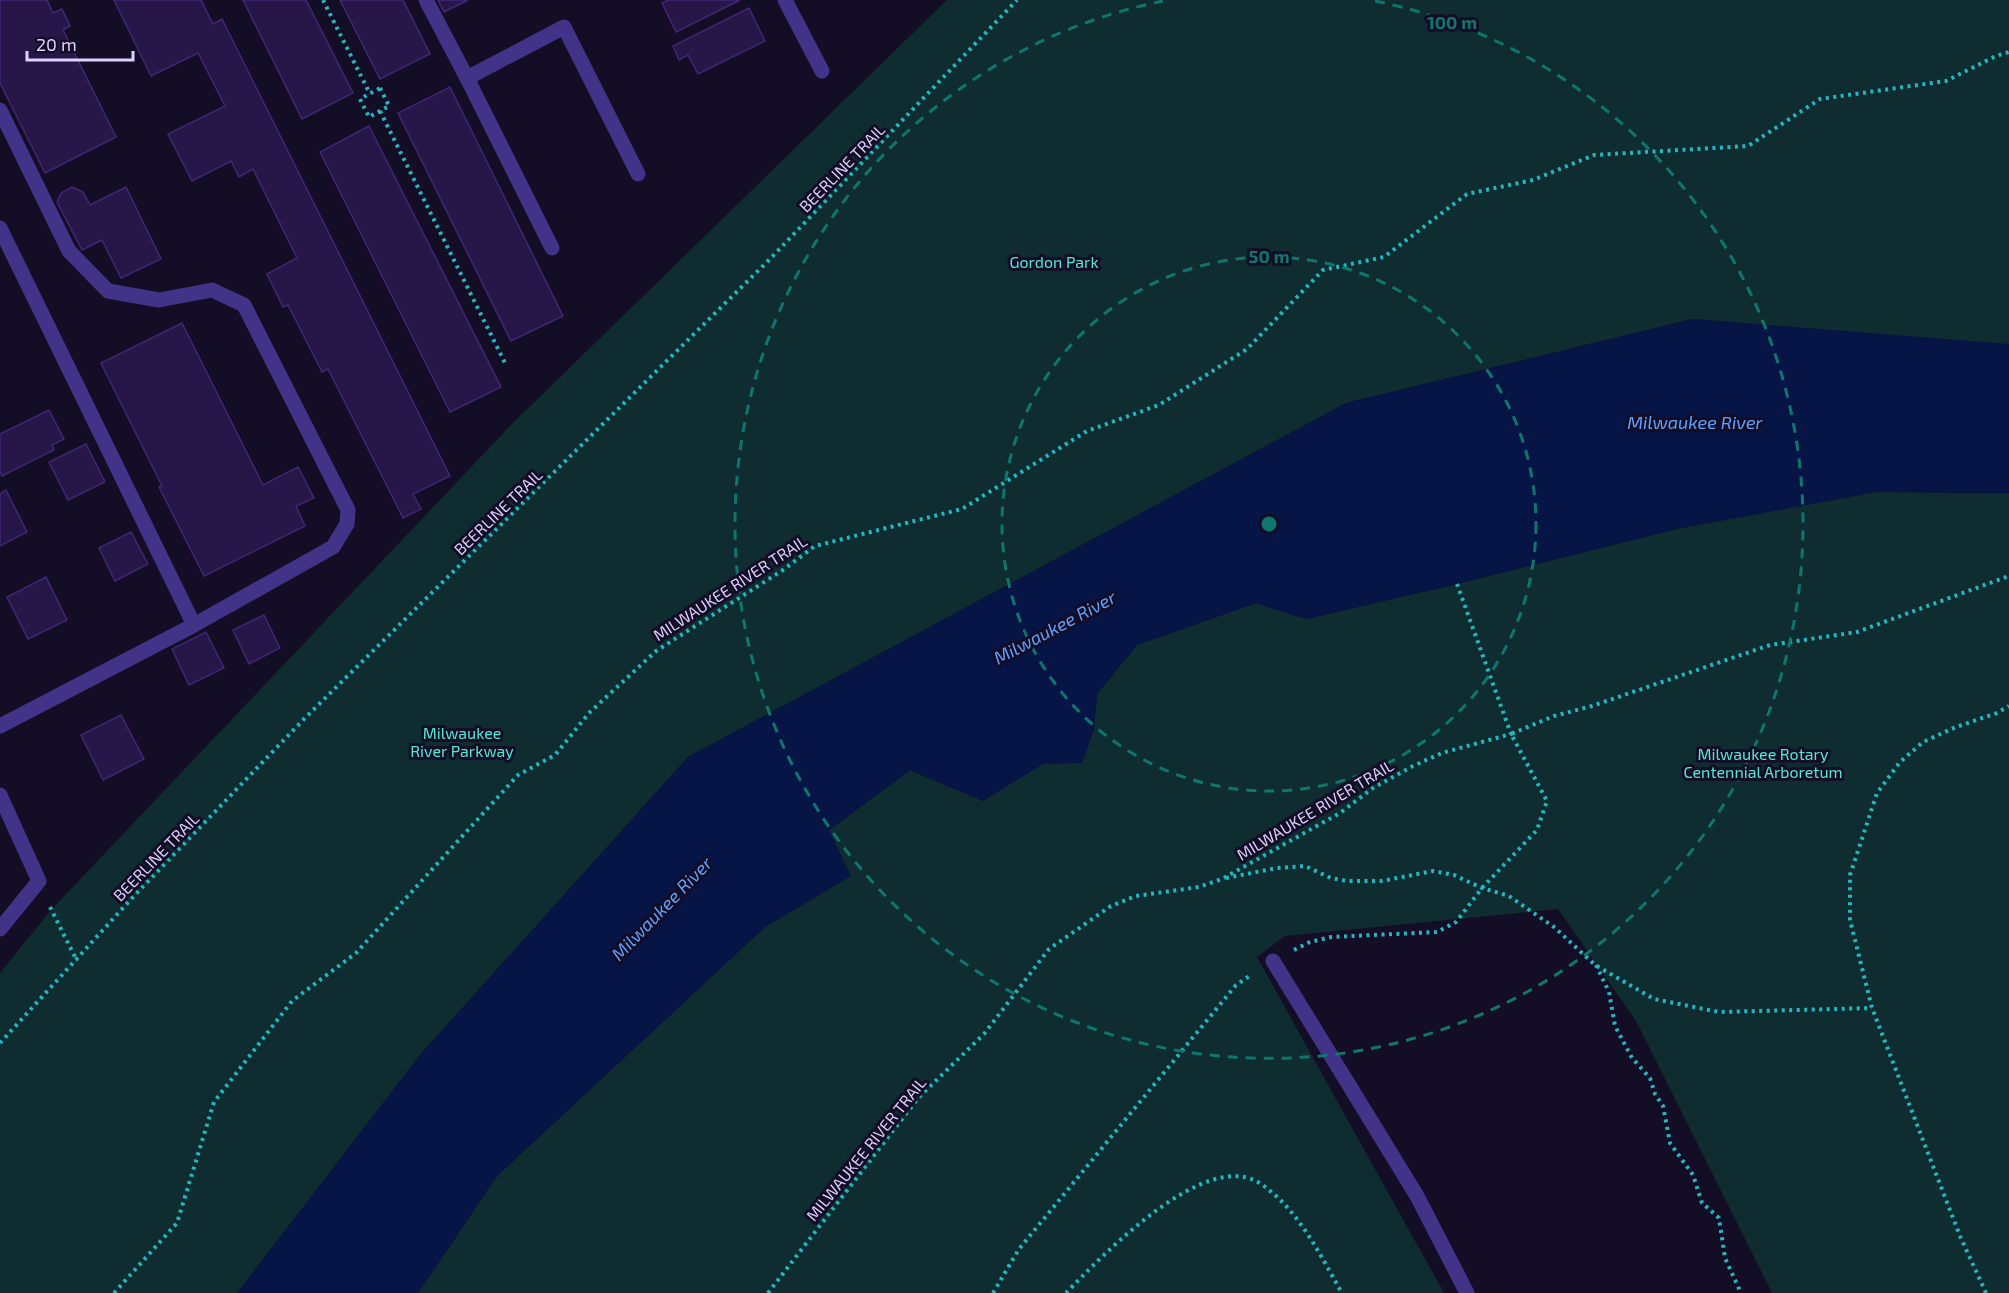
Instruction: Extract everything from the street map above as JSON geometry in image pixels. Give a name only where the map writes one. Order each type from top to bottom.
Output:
[{"type":"street","points":[[426,0],[552,248]]},
{"type":"street","points":[[784,0],[822,71]]},
{"type":"street","points":[[467,78],[564,27],[638,174]]},
{"type":"street","points":[[0,110],[69,251],[108,291],[159,300],[212,290],[244,305],[348,510],[348,524],[333,547],[194,625],[0,726]]},
{"type":"street","points":[[0,228],[194,625]]},
{"type":"street","points":[[0,795],[39,881],[0,929]]},
{"type":"street","points":[[1273,961],[1417,1196],[1467,1293]]},
{"type":"path","points":[[323,0],[370,94]]},
{"type":"path","name":"BEERLINE TRAIL","points":[[0,1043],[133,897],[305,718],[771,258],[1017,0]]},
{"type":"path","name":"MILWAUKEE RIVER TRAIL","points":[[114,1293],[177,1223],[214,1102],[292,1001],[356,953],[518,775],[555,755],[589,713],[656,651],[783,570],[815,546],[962,509],[1086,431],[1159,405],[1247,349],[1323,270],[1384,256],[1467,194],[1533,180],[1594,155],[1748,146],[1820,99],[1946,81],[1996,56],[2009,52]]},
{"type":"path","points":[[380,88],[389,106],[369,117],[360,99],[370,94],[380,88]]},
{"type":"path","points":[[380,111],[506,365]]},
{"type":"path","name":"MILWAUKEE RIVER TRAIL","points":[[768,1293],[919,1097],[984,1034],[1049,949],[1111,906],[1136,896],[1198,886],[1222,879],[1340,813],[1373,788],[1442,753],[1511,734],[1554,716],[1592,706],[1770,645],[1857,632],[2009,576]]},
{"type":"path","points":[[993,1293],[1019,1249],[1236,985],[1273,961],[1310,942],[1331,937],[1437,932],[1456,922],[1482,888],[1537,830],[1547,801],[1511,734],[1457,584]]},
{"type":"path","points":[[1986,1293],[1960,1236],[1872,1008],[1850,920],[1850,875],[1877,793],[1900,762],[1923,742],[1956,727],[1997,713],[2009,706]]},
{"type":"path","points":[[1222,879],[1277,868],[1305,866],[1331,878],[1347,881],[1382,880],[1433,871],[1454,875],[1482,888],[1509,896],[1554,927],[1595,965],[1654,999],[1719,1012],[1872,1008]]},
{"type":"path","points":[[51,910],[76,961]]},
{"type":"path","points":[[1595,965],[1609,993],[1615,1026],[1632,1058],[1650,1078],[1655,1094],[1663,1106],[1670,1143],[1693,1175],[1702,1203],[1719,1218],[1725,1258],[1741,1293]]},
{"type":"path","points":[[1066,1293],[1098,1260],[1146,1217],[1208,1181],[1235,1176],[1259,1182],[1280,1200],[1306,1232],[1342,1293]]},
{"type":"green space","name":"Gordon Park","points":[[947,0],[2009,0],[2009,345],[1693,319],[1346,403],[688,757],[420,1055],[237,1293],[0,1293],[0,973],[51,910],[512,424]]},
{"type":"green space","name":"Milwaukee Rotary Centennial Arboretum","points":[[1876,492],[2009,493],[2009,1293],[1772,1293],[1636,1021],[1558,909],[1285,936],[1257,957],[1444,1293],[418,1293],[497,1176],[765,927],[850,876],[828,831],[910,770],[983,801],[1043,763],[1082,763],[1094,729],[1097,694],[1137,645],[1256,603],[1306,619],[1681,528]]},
{"type":"water","name":"Milwaukee River","points":[[1693,319],[2009,344],[2009,493],[1876,492],[1681,528],[1306,619],[1256,603],[1137,645],[1097,694],[1094,729],[1082,763],[1043,764],[983,801],[910,770],[829,830],[851,876],[765,927],[497,1176],[418,1293],[237,1293],[420,1055],[688,757],[1346,403]]},
{"type":"building","points":[[0,0],[47,0],[53,13],[62,9],[70,26],[63,30],[116,137],[45,173],[0,83]]},
{"type":"building","points":[[114,0],[201,0],[213,24],[222,19],[450,476],[413,494],[421,509],[403,518],[328,369],[322,372],[288,305],[283,307],[267,274],[297,258],[253,169],[239,177],[231,161],[192,181],[168,134],[225,106],[198,53],[151,76]]},
{"type":"building","points":[[243,0],[306,0],[353,93],[302,119]]},
{"type":"building","points":[[340,0],[403,0],[430,54],[380,79]]},
{"type":"building","points":[[438,0],[468,0],[444,12]]},
{"type":"building","points":[[668,0],[740,0],[676,32],[662,3]]},
{"type":"building","points":[[749,8],[765,41],[698,74],[688,55],[679,60],[673,46]]},
{"type":"building","points":[[450,87],[563,316],[511,341],[398,113]]},
{"type":"building","points":[[369,126],[501,387],[450,412],[320,152]]},
{"type":"building","points":[[72,187],[83,192],[90,205],[126,187],[161,259],[121,278],[102,240],[82,250],[57,202],[61,193]]},
{"type":"building","points":[[182,323],[263,485],[298,467],[314,498],[296,506],[305,526],[204,576],[101,363]]},
{"type":"building","points":[[49,410],[64,439],[52,445],[54,450],[2,476],[0,472],[0,434]]},
{"type":"building","points":[[86,444],[105,482],[68,500],[49,462]]},
{"type":"building","points":[[6,490],[27,532],[0,546],[0,494]]},
{"type":"building","points":[[131,532],[148,564],[115,581],[99,548]]},
{"type":"building","points":[[46,577],[67,620],[28,639],[7,597]]},
{"type":"building","points":[[264,615],[280,648],[249,664],[233,630]]},
{"type":"building","points":[[206,632],[224,668],[189,685],[172,649]]},
{"type":"building","points":[[121,715],[144,759],[103,780],[81,735]]},
{"type":"park label","name":"Milwaukee River Parkway","points":[[462,742]]}]
